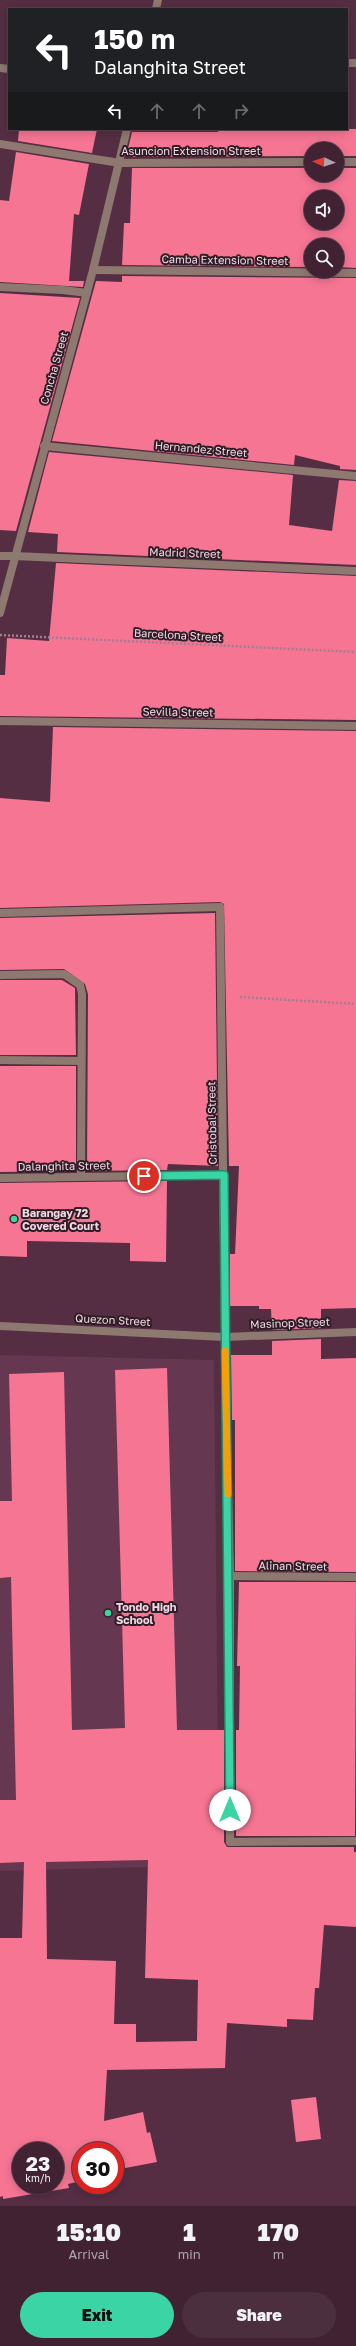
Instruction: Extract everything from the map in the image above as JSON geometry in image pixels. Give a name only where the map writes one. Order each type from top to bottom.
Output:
[{"type":"street","name":"Concha Street","points":[[0,613],[14,556],[87,293],[128,130]]},
{"type":"street","name":"Asuncion Extension Street","points":[[0,144],[120,163],[304,162]]},
{"type":"street","points":[[344,162],[356,162]]},
{"type":"street","name":"Camba Extension Street","points":[[93,270],[356,273]]},
{"type":"street","points":[[0,287],[63,290],[87,293]]},
{"type":"street","name":"Hernandez Street","points":[[44,446],[356,476]]},
{"type":"street","name":"Madrid Street","points":[[0,556],[356,571]]},
{"type":"street","name":"Sevilla Street","points":[[0,721],[356,726]]},
{"type":"street","name":"Cristobal Street","points":[[0,913],[220,907],[225,1336],[230,1576],[230,1842],[356,1841]]},
{"type":"street","points":[[0,975],[64,974],[80,985],[82,994],[81,1177]]},
{"type":"street","points":[[0,1060],[81,1061]]},
{"type":"street","name":"Dalanghita Street","points":[[0,1178],[224,1175]]},
{"type":"street","name":"Quezon Street","points":[[0,1326],[225,1336]]},
{"type":"street","name":"Masinop Street","points":[[225,1336],[356,1332]]},
{"type":"street","name":"Alinan Street","points":[[230,1576],[356,1577]]},
{"type":"path","name":"Barcelona Street","points":[[0,635],[356,652]]},
{"type":"path","points":[[221,996],[356,1004]]},
{"type":"shaded area","name":"Tondo High School","points":[[0,1355],[214,1360],[219,1865],[0,1871]]},
{"type":"building","points":[[356,129],[356,156],[344,156],[344,142],[304,142],[304,156],[126,157],[132,132]]},
{"type":"building","points":[[19,130],[97,130],[92,153],[18,141]]},
{"type":"building","points":[[16,152],[89,164],[79,215],[74,214],[69,281],[84,281],[83,287],[0,282],[0,200],[9,201]]},
{"type":"building","points":[[132,168],[304,168],[304,182],[344,182],[344,168],[356,168],[356,268],[344,267],[344,238],[304,238],[304,267],[122,265],[124,223],[130,223]]},
{"type":"building","points":[[122,276],[356,278],[356,470],[340,469],[340,466],[295,455],[294,465],[52,441],[96,281],[122,282]]},
{"type":"building","points":[[0,293],[80,298],[16,531],[0,530]]},
{"type":"building","points":[[49,452],[293,475],[289,525],[332,531],[339,480],[356,481],[356,565],[57,552],[58,534],[28,532]]},
{"type":"building","points":[[56,563],[356,576],[356,720],[0,716],[0,675],[5,675],[7,638],[49,641]]},
{"type":"building","points":[[53,727],[356,731],[356,1308],[321,1309],[321,1328],[272,1330],[271,1309],[259,1309],[259,1306],[230,1306],[230,1254],[235,1254],[239,1166],[229,1166],[224,904],[220,902],[0,908],[0,798],[50,802]]},
{"type":"building","points":[[215,913],[218,1166],[168,1164],[167,1170],[87,1171],[88,994],[85,984],[64,969],[0,970],[0,918]]},
{"type":"building","points":[[0,980],[62,980],[75,988],[76,1055],[0,1055]]},
{"type":"building","points":[[0,1066],[76,1066],[76,1171],[0,1172]]},
{"type":"building","points":[[167,1181],[166,1262],[130,1261],[130,1243],[27,1241],[27,1257],[0,1256],[0,1183]]},
{"type":"building","points":[[321,1339],[321,1359],[356,1358],[356,1572],[235,1571],[235,1420],[232,1420],[231,1355],[272,1355],[272,1341]]},
{"type":"building","points":[[167,1368],[177,1730],[224,1730],[224,1842],[227,1847],[354,1847],[354,1852],[356,1852],[356,1927],[324,1925],[319,1988],[315,1988],[313,2020],[287,2019],[287,2027],[227,2023],[225,2068],[107,2070],[104,2121],[143,2112],[147,2133],[150,2132],[157,2162],[124,2168],[124,2142],[72,2142],[72,2183],[68,2184],[69,2188],[64,2189],[64,2142],[12,2142],[12,2194],[33,2194],[3,2199],[3,2196],[0,2197],[0,1938],[22,1938],[24,1862],[0,1863],[0,1800],[16,1800],[11,1577],[0,1578],[0,1501],[12,1501],[9,1374],[64,1372],[72,1730],[125,1728],[115,1370]],"holes":[[[148,1860],[145,1978],[198,1980],[197,2041],[136,2042],[136,2024],[114,2024],[116,1961],[47,1959],[46,1862]]]},
{"type":"building","points":[[239,1582],[356,1582],[355,1836],[236,1836],[236,1730],[239,1730],[240,1666],[237,1666]]},
{"type":"building","points":[[316,2097],[321,2139],[296,2142],[291,2100]]},
{"type":"slow traffic","points":[[225,1351],[228,1494]]},
{"type":"place","name":"Barangay 72 Covered Court","points":[[14,1219]]},
{"type":"place","name":"Tondo High School","points":[[108,1613]]},
{"type":"route","points":[[144,1176],[224,1175],[225,1336],[230,1576],[230,1810]]}]
